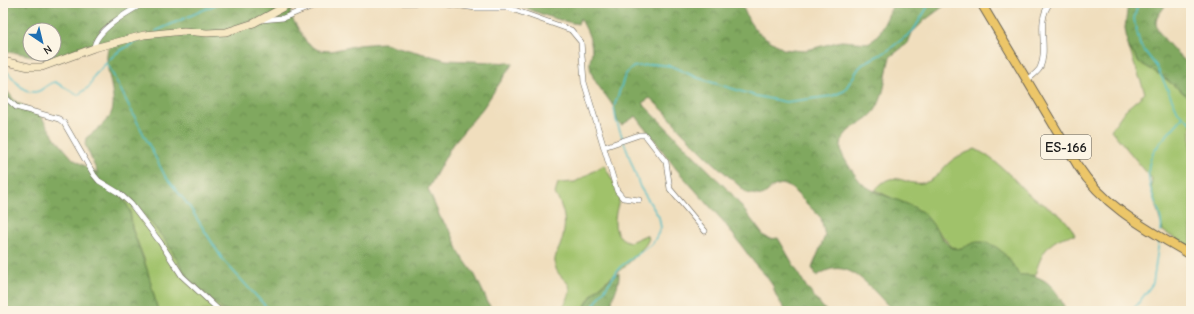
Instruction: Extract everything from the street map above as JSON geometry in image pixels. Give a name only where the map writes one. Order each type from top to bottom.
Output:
[{"type":"main road","name":"ES-166","points":[[981,3],[1026,81],[1085,177],[1101,196],[1134,220],[1191,255]]},
{"type":"street","points":[[94,48],[95,41],[105,29],[144,3]]},
{"type":"street","points":[[3,61],[29,67],[42,67],[94,48],[144,35],[164,32],[226,32],[240,29],[261,20],[291,3]]},
{"type":"street","points":[[261,20],[283,18],[320,3]]},
{"type":"street","points":[[403,3],[416,3]]},
{"type":"street","points":[[439,3],[476,8],[509,8],[564,27],[576,33],[581,42],[584,82],[619,194],[623,198],[639,200]]},
{"type":"street","points":[[1026,81],[1038,71],[1041,63],[1043,16],[1050,3]]},
{"type":"street","points":[[3,96],[16,107],[59,119],[64,123],[94,176],[99,181],[119,193],[131,204],[160,242],[182,276],[220,311]]},
{"type":"street","points":[[604,147],[639,135],[645,135],[666,162],[670,189],[705,231]]},
{"type":"green space","points":[[3,3],[293,3],[290,15],[307,43],[318,50],[331,51],[358,45],[383,43],[446,60],[513,63],[483,108],[452,145],[428,189],[440,217],[451,232],[460,254],[475,275],[492,311],[224,311],[189,280],[168,244],[139,208],[116,190],[124,199],[130,211],[132,228],[148,272],[158,311],[3,311],[3,86],[15,101],[40,115],[55,138],[73,159],[98,174],[85,144],[86,138],[108,119],[112,111],[113,103],[113,94],[107,65],[108,48],[112,42],[98,42],[62,59],[62,22],[22,22],[22,54],[13,52],[3,53]]},
{"type":"green space","points":[[516,3],[741,3],[749,21],[757,32],[783,49],[803,51],[841,41],[870,43],[880,32],[894,3],[948,3],[925,20],[912,33],[908,43],[890,57],[884,90],[879,103],[872,115],[844,136],[841,150],[842,154],[854,174],[864,185],[878,193],[908,204],[922,212],[951,247],[958,249],[976,242],[993,245],[1004,253],[1019,275],[1036,277],[1049,284],[1059,296],[1066,311],[894,311],[860,277],[850,272],[840,269],[829,270],[817,276],[812,268],[825,236],[821,218],[791,188],[782,184],[774,186],[762,196],[747,193],[705,155],[650,98],[642,103],[731,193],[764,236],[770,239],[778,238],[807,288],[826,311],[786,311],[776,296],[773,286],[766,276],[755,264],[723,221],[677,170],[636,116],[622,125],[619,123],[613,106],[596,82],[591,72],[591,41],[580,18],[578,24],[546,16]]},
{"type":"green space","points":[[1128,3],[1166,3],[1157,17],[1157,28],[1170,46],[1191,67],[1191,99],[1162,76],[1139,62],[1128,46],[1125,28]]},
{"type":"green space","points":[[1128,46],[1139,62],[1162,76],[1191,99],[1191,248],[1163,231],[1151,188],[1152,179],[1111,130],[1125,110],[1145,93]]},
{"type":"green space","points":[[975,149],[985,154],[999,165],[1032,197],[1062,217],[1075,235],[1066,236],[1059,239],[1048,248],[1040,260],[1035,275],[1019,276],[1014,267],[968,246],[958,249],[952,247],[921,212],[875,190],[882,183],[893,178],[916,183],[928,182],[952,160]]},
{"type":"green space","points":[[604,165],[621,195],[615,222],[618,234],[623,239],[630,242],[646,235],[649,238],[633,259],[594,293],[583,311],[569,311],[562,308],[568,298],[570,291],[569,286],[567,282],[559,275],[556,270],[555,263],[564,232],[564,219],[559,201],[555,194],[558,183],[575,182]]},
{"type":"green space","points":[[113,188],[139,208],[168,244],[189,280],[224,311],[158,311],[144,259],[132,228],[130,211]]},
{"type":"green space","points":[[619,273],[618,283],[610,311],[583,311],[593,294]]},
{"type":"waterway","points":[[156,31],[219,3]]},
{"type":"waterway","points":[[623,139],[616,120],[614,107],[625,75],[633,67],[654,64],[671,66],[698,78],[756,96],[786,102],[832,96],[844,91],[864,63],[887,51],[913,31],[930,3]]},
{"type":"waterway","points":[[1138,3],[1134,19],[1140,45],[1157,67],[1178,112],[1191,123]]},
{"type":"waterway","points":[[3,68],[19,85],[28,91],[39,91],[55,82],[78,95],[90,86],[94,76],[115,54],[138,40]]},
{"type":"waterway","points":[[107,63],[165,176],[189,206],[223,260],[270,311]]},
{"type":"waterway","points":[[1161,231],[1160,215],[1154,199],[1148,172],[1153,153],[1183,117]]},
{"type":"waterway","points":[[590,311],[620,267],[653,243],[661,228],[659,217],[640,187],[624,142]]},
{"type":"waterway","points":[[1130,311],[1137,305],[1153,283],[1159,241]]}]
